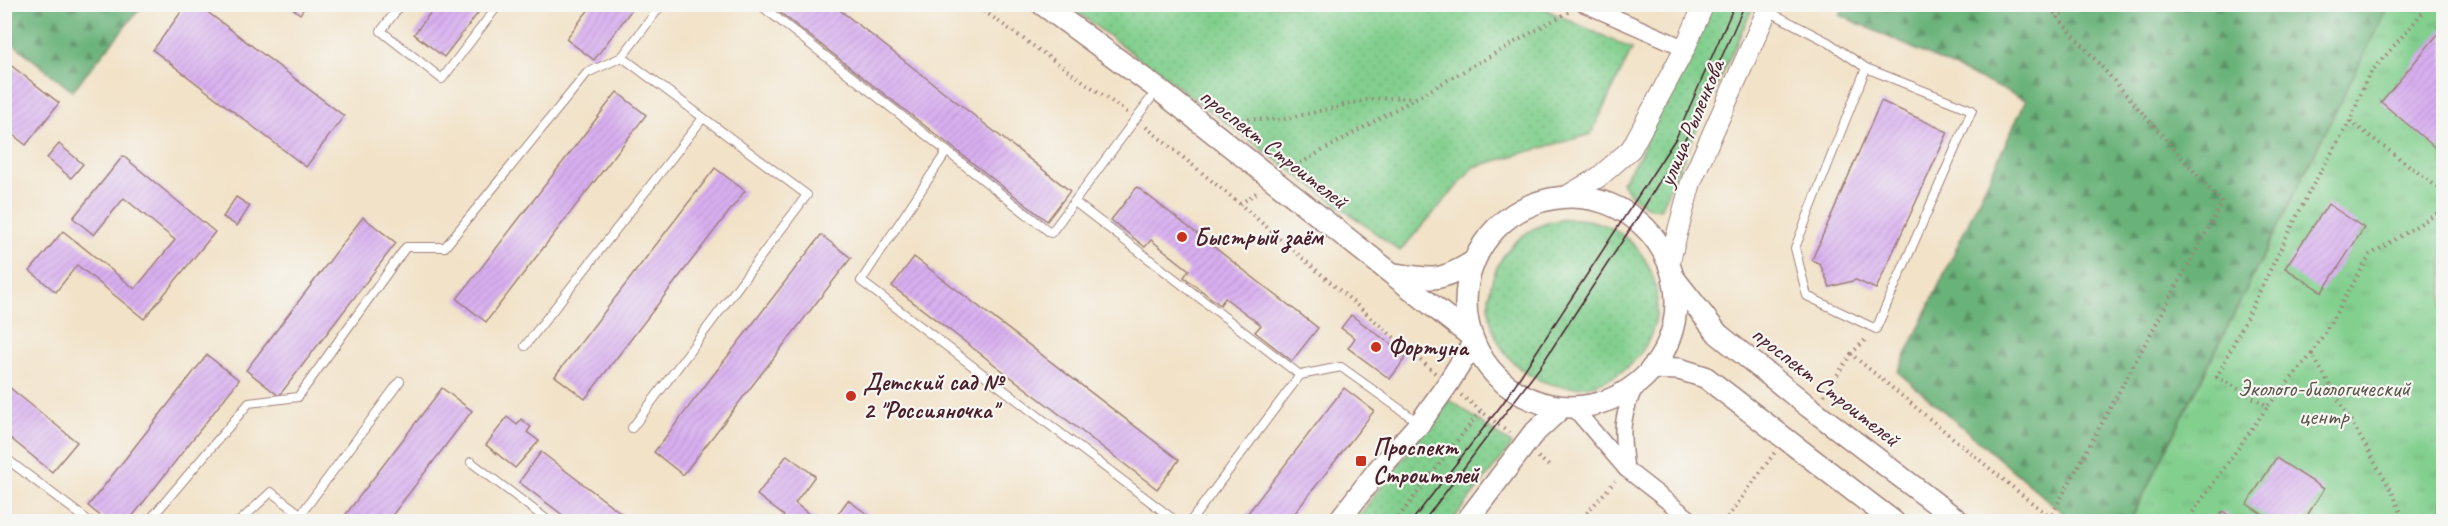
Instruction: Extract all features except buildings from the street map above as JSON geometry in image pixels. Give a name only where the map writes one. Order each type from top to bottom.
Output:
[{"type":"main road","name":"проспект Строителей","points":[[1042,4],[1158,89],[1394,274],[1473,339]]},
{"type":"main road","points":[[1565,197],[1597,200],[1627,213],[1655,240],[1671,271],[1676,309],[1668,340],[1652,368],[1637,383],[1618,396],[1596,404],[1567,407],[1541,403],[1512,389],[1496,376],[1483,360],[1473,339],[1466,312],[1467,286],[1474,261],[1489,236],[1510,216],[1536,203],[1565,197]]},
{"type":"main road","points":[[1394,274],[1429,279],[1451,276],[1474,261]]},
{"type":"main road","name":"проспект Строителей","points":[[1671,271],[1718,334],[1809,407],[1960,522]]},
{"type":"main road","points":[[1338,522],[1448,385],[1473,339]]},
{"type":"main road","points":[[1652,368],[1679,369],[1705,377],[1894,522]]},
{"type":"main road","points":[[1466,522],[1524,446],[1567,407]]},
{"type":"street","name":"улица Рыленкова","points":[[1565,197],[1599,177],[1631,149],[1685,48],[1704,4]]},
{"type":"street","points":[[1577,7],[1685,48]]},
{"type":"street","name":"улица Рыленкова","points":[[1671,271],[1691,182],[1768,8]]},
{"type":"street","points":[[1626,469],[1622,435],[1625,408],[1637,383]]},
{"type":"street","points":[[1567,407],[1626,469],[1694,522]]},
{"type":"lane","points":[[400,4],[381,31],[442,78],[499,4]]},
{"type":"lane","points":[[148,522],[249,403],[298,397],[405,247],[445,247],[587,73],[622,57],[662,4]]},
{"type":"lane","points":[[759,4],[1052,233],[1158,89]]},
{"type":"lane","points":[[1768,8],[1828,42],[1866,68],[1972,110],[1876,329],[1807,296],[1795,248],[1866,68]]},
{"type":"lane","points":[[622,57],[807,195],[632,429]]},
{"type":"lane","points":[[525,346],[703,118]]},
{"type":"lane","points":[[947,151],[861,281],[1177,522]]},
{"type":"lane","points":[[1076,203],[1300,375]]},
{"type":"lane","points":[[1190,522],[1300,375],[1341,367],[1419,423]]},
{"type":"lane","points":[[301,514],[400,381]]},
{"type":"lane","points":[[4,457],[90,522]]},
{"type":"lane","points":[[471,462],[550,522]]},
{"type":"lane","points":[[239,522],[271,492],[311,522]]},
{"type":"path","points":[[974,4],[1137,120],[1240,204],[1448,385],[1549,466]]},
{"type":"path","points":[[2046,4],[2222,203],[2051,516]]},
{"type":"path","points":[[2056,18],[2080,4]]},
{"type":"path","points":[[2268,406],[2217,377],[2309,192],[2350,121],[2368,76],[2430,4]]},
{"type":"path","points":[[1240,204],[1298,163],[1577,7]]},
{"type":"path","points":[[1242,119],[1281,120],[1371,99],[1414,97]]},
{"type":"path","points":[[2350,121],[2444,192]]},
{"type":"path","points":[[2186,522],[2268,406],[2312,354],[2370,255],[2444,209]]},
{"type":"path","points":[[1809,407],[1823,396],[1851,354],[1876,329]]},
{"type":"path","points":[[1851,354],[2058,522]]},
{"type":"path","points":[[2312,354],[2392,492],[2405,522]]},
{"type":"path","points":[[1395,522],[1481,410]]},
{"type":"path","points":[[1724,522],[1785,438]]},
{"type":"path","points":[[1579,522],[1615,481]]},
{"type":"green space","points":[[1845,4],[2389,5],[2130,521],[2072,521],[1898,372],[2026,100],[1840,15]]},
{"type":"green space","points":[[4,5],[143,5],[72,91],[5,37]]},
{"type":"green space","points":[[1067,5],[1536,5],[1632,49],[1591,134],[1474,167],[1400,251]]},
{"type":"green space","points":[[1706,5],[1754,5],[1660,209],[1649,207],[1638,201],[1622,182],[1639,157]]},
{"type":"green space","name":"Эколого-биологический центр","points":[[2389,5],[2443,5],[2443,521],[2130,522]]},
{"type":"green space","points":[[1573,219],[1605,225],[1620,233],[1632,244],[1643,256],[1651,271],[1657,303],[1651,335],[1643,350],[1632,362],[1620,373],[1605,381],[1573,387],[1541,381],[1526,373],[1514,362],[1503,350],[1495,335],[1489,303],[1495,271],[1503,256],[1514,244],[1526,233],[1541,225]]},
{"type":"green space","points":[[1449,399],[1512,445],[1452,521],[1354,522]]},
{"type":"tram line","points":[[1411,522],[1503,403],[1676,138],[1735,4]]},
{"type":"tram line","points":[[1705,95],[1745,4]]},
{"type":"tram line","points":[[1423,522],[1540,367],[1636,220],[1687,136]]},
{"type":"place","name":"Быстрый заём","points":[[1182,237]]},
{"type":"place","name":"Фортуна","points":[[1376,347]]},
{"type":"place","name":"Детский сад № 2 \"Россияночка\"","points":[[851,396]]},
{"type":"place","name":"Проспект Строителей","points":[[1361,461]]}]
